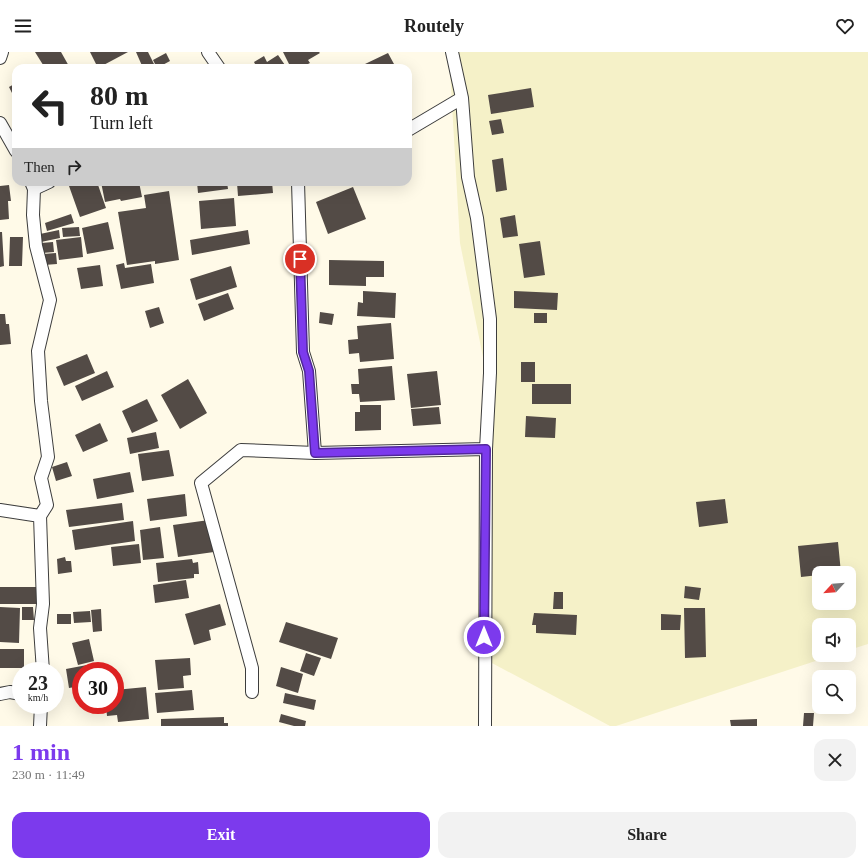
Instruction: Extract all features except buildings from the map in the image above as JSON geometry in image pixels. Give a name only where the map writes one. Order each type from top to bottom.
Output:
[{"type":"street","points":[[0,58],[2,52]]},
{"type":"street","points":[[208,52],[216,64]]},
{"type":"street","points":[[452,52],[462,98],[468,177],[477,218],[490,319],[490,373],[486,449],[485,726]]},
{"type":"street","points":[[412,128],[462,98]]},
{"type":"street","points":[[0,123],[12,144]]},
{"type":"street","points":[[33,186],[33,215],[36,246],[50,300],[38,351],[41,401],[48,457],[41,478],[47,505],[40,516],[43,604],[40,628],[42,662]]},
{"type":"street","points":[[298,186],[303,352],[309,371],[315,453]]},
{"type":"street","points":[[252,692],[252,668],[201,482],[241,450],[315,453],[486,449]]},
{"type":"street","points":[[0,510],[40,516]]},
{"type":"street","points":[[0,694],[12,692]]},
{"type":"street","points":[[40,726],[41,714]]},
{"type":"shaded area","points":[[449,52],[868,52],[868,644],[856,648],[856,618],[812,618],[813,662],[616,726],[610,726],[490,662],[489,387],[460,243]]},
{"type":"route","points":[[300,259],[303,352],[309,371],[315,453],[486,449],[484,637]]}]
